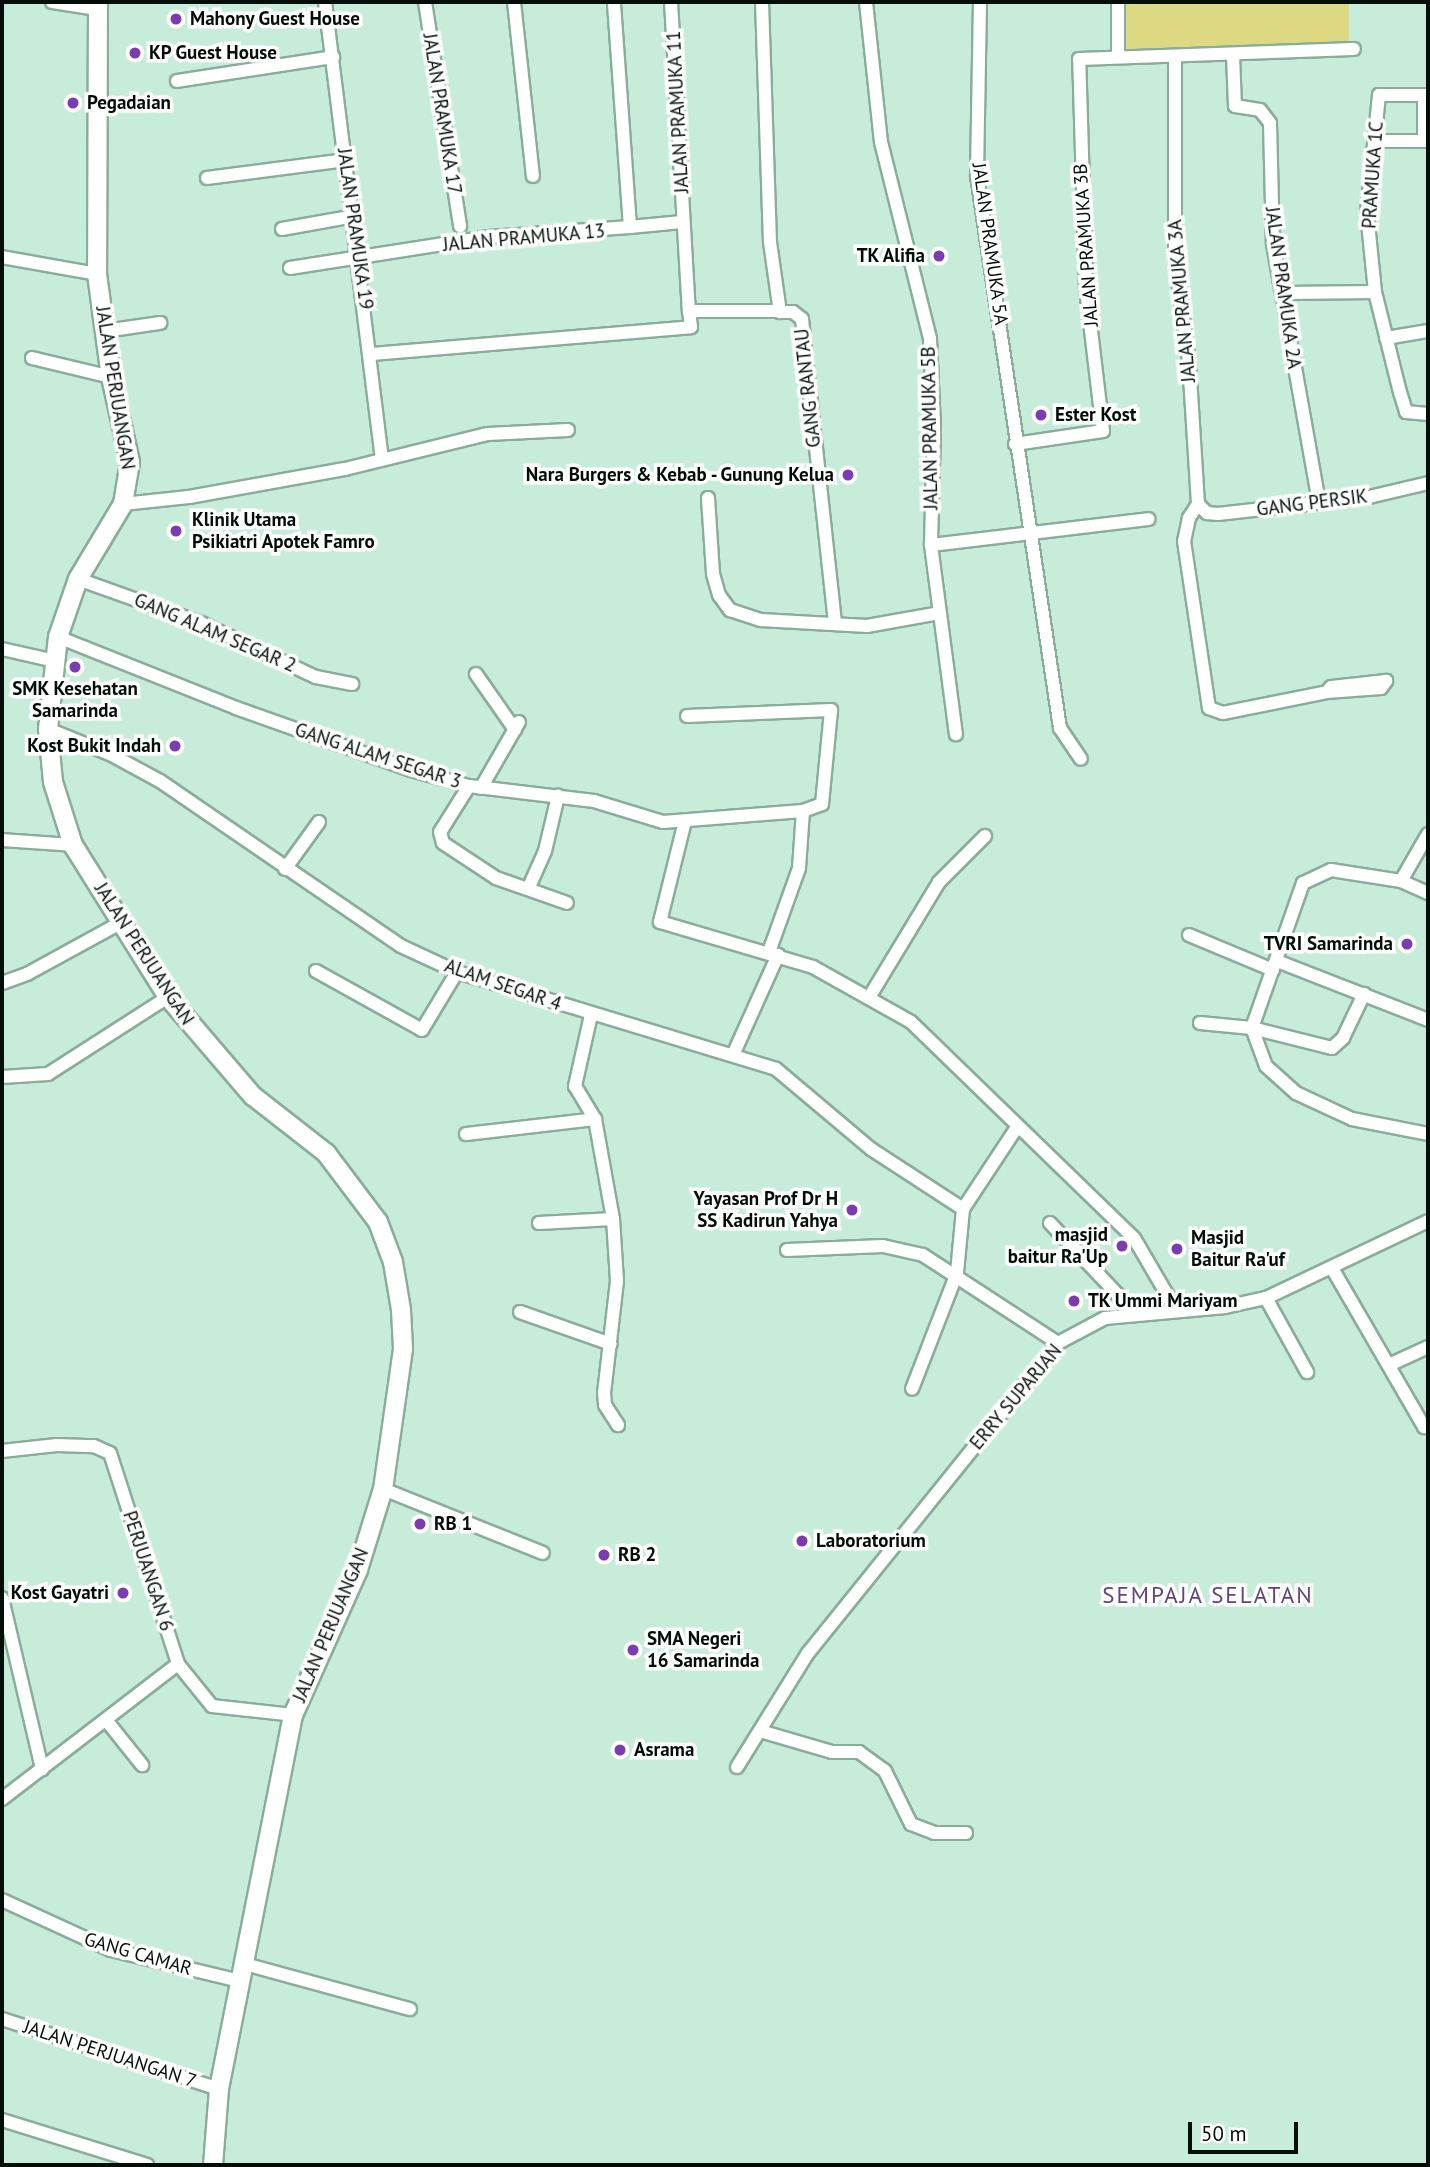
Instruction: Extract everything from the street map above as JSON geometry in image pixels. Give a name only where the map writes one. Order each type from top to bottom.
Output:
[{"type":"street","points":[[52,2],[98,5]]},
{"type":"street","name":"JALAN PRAMUKA 19","points":[[324,2],[360,256],[382,458]]},
{"type":"street","name":"JALAN PRAMUKA 17","points":[[425,2],[460,226]]},
{"type":"street","points":[[514,2],[533,176]]},
{"type":"street","name":"JALAN PRAMUKA 13","points":[[290,268],[489,237],[630,227],[614,2]]},
{"type":"street","name":"JALAN PRAMUKA 11","points":[[372,354],[691,327],[682,222],[671,2]]},
{"type":"street","name":"GANG RANTAU","points":[[762,2],[764,149],[780,311],[800,315],[802,319],[835,623]]},
{"type":"street","name":"JALAN PRAMUKA 5B","points":[[866,2],[881,142],[930,339],[934,428],[931,545],[956,734]]},
{"type":"street","name":"JALAN PRAMUKA 5A","points":[[980,2],[977,176],[1011,388],[1015,444],[1060,728],[1081,759]]},
{"type":"street","points":[[1118,2],[1118,56],[1233,55],[1354,48]]},
{"type":"street","name":"JALAN PERJUANGAN","points":[[98,5],[97,274],[111,377],[130,462],[123,504],[78,579],[58,637],[48,729],[53,782],[73,845],[168,997],[238,1081],[326,1153],[378,1222],[393,1262],[403,1349],[383,1489],[358,1570],[293,1715],[219,2089],[213,2165]]},
{"type":"street","name":"JALAN PRAMUKA 3A","points":[[1174,55],[1175,258],[1189,361],[1198,504]]},
{"type":"street","name":"JALAN PRAMUKA 2A","points":[[1233,55],[1235,106],[1260,110],[1270,123],[1273,244],[1284,293],[1319,503]]},
{"type":"street","name":"JALAN PRAMUKA 3B","points":[[1015,444],[1103,431],[1086,289],[1079,58],[1118,56]]},
{"type":"street","points":[[177,81],[332,57]]},
{"type":"street","name":"PRAMUKA 1C","points":[[1426,95],[1379,94],[1367,213],[1374,292],[1406,412],[1428,414]]},
{"type":"street","points":[[1375,141],[1426,141],[1426,95]]},
{"type":"street","points":[[208,178],[346,160]]},
{"type":"street","points":[[282,229],[354,216]]},
{"type":"street","points":[[630,227],[682,222]]},
{"type":"street","points":[[2,257],[97,274]]},
{"type":"street","points":[[1284,293],[1374,292]]},
{"type":"street","points":[[689,311],[780,311]]},
{"type":"street","points":[[105,331],[160,323]]},
{"type":"street","points":[[1386,338],[1428,331]]},
{"type":"street","points":[[32,358],[111,377]]},
{"type":"street","points":[[123,504],[189,497],[307,475],[499,433],[568,430]]},
{"type":"street","name":"GANG PERSIK","points":[[1198,504],[1207,513],[1217,514],[1319,503],[1428,483]]},
{"type":"street","points":[[708,498],[715,581],[723,602],[741,615],[881,626],[939,613]]},
{"type":"street","points":[[1198,504],[1189,518],[1184,541],[1209,708],[1223,713],[1327,692]]},
{"type":"street","points":[[931,545],[1148,519]]},
{"type":"street","name":"GANG ALAM SEGAR 2","points":[[78,579],[201,623],[316,677],[352,684]]},
{"type":"street","name":"GANG ALAM SEGAR 3","points":[[58,637],[236,708],[411,770],[475,787],[594,801],[648,820],[685,821],[803,811]]},
{"type":"street","points":[[2,649],[55,661]]},
{"type":"street","points":[[475,674],[517,726],[440,832],[441,840],[496,878],[522,889],[529,887],[567,903]]},
{"type":"street","points":[[687,716],[831,710],[826,794],[822,804],[803,811],[799,867],[774,954],[733,1055]]},
{"type":"street","name":"ALAM SEGAR 4","points":[[48,729],[110,754],[160,781],[401,946],[457,972],[591,1015],[776,1069],[871,1149],[964,1212]]},
{"type":"street","points":[[529,887],[545,851],[558,796]]},
{"type":"street","points":[[685,821],[660,922],[774,954],[870,996],[927,1036],[1017,1127],[1135,1238],[1176,1310]]},
{"type":"street","points":[[285,869],[319,822]]},
{"type":"street","points":[[870,996],[939,882],[985,836]]},
{"type":"street","points":[[2,841],[73,845]]},
{"type":"street","points":[[1401,881],[1426,841]]},
{"type":"street","points":[[1428,893],[1401,881],[1331,870],[1316,874],[1303,883],[1252,1028],[1266,1066],[1296,1093],[1352,1119],[1428,1134]]},
{"type":"street","points":[[2,983],[122,922]]},
{"type":"street","points":[[1189,935],[1364,994],[1428,1020]]},
{"type":"street","points":[[316,971],[422,1030],[457,972]]},
{"type":"street","points":[[1200,1023],[1252,1028],[1332,1048],[1343,1038],[1364,994]]},
{"type":"street","points":[[2,1077],[48,1073],[168,997]]},
{"type":"street","points":[[591,1015],[575,1086],[595,1119],[614,1219],[617,1281],[605,1405],[618,1425]]},
{"type":"street","points":[[466,1134],[595,1119]]},
{"type":"street","points":[[912,1389],[957,1273],[964,1212],[1017,1127]]},
{"type":"street","points":[[539,1223],[614,1219]]},
{"type":"street","name":"ERRY SUPARJAN","points":[[737,1768],[808,1653],[1058,1343],[1097,1320],[1226,1307],[1266,1298],[1428,1221]]},
{"type":"street","points":[[1050,1223],[1136,1314]]},
{"type":"street","points":[[787,1250],[883,1246],[923,1255],[957,1273],[1058,1343]]},
{"type":"street","points":[[1332,1268],[1426,1426]]},
{"type":"street","points":[[1266,1298],[1307,1372]]},
{"type":"street","points":[[520,1312],[611,1344]]},
{"type":"street","points":[[1389,1365],[1428,1347]]},
{"type":"street","name":"PERJUANGAN 6","points":[[2,1451],[57,1445],[94,1446],[110,1453],[178,1664],[212,1706],[293,1715]]},
{"type":"street","points":[[383,1489],[543,1553]]},
{"type":"street","points":[[2,1598],[42,1769]]},
{"type":"street","points":[[2,1799],[178,1664]]},
{"type":"street","points":[[106,1720],[142,1765]]},
{"type":"street","points":[[760,1731],[831,1752],[859,1752],[885,1771],[911,1824],[934,1833],[966,1833]]},
{"type":"street","name":"GANG CAMAR","points":[[2,1900],[111,1950],[243,1973],[410,2009]]},
{"type":"street","name":"JALAN PERJUANGAN 7","points":[[2,2019],[219,2089]]},
{"type":"street","points":[[2,2120],[147,2165]]},
{"type":"shaded area","points":[[1115,2],[1349,2],[1349,49],[1115,49]]},
{"type":"place","name":"Mahony Guest House","points":[[176,19]]},
{"type":"place","name":"KP Guest House","points":[[135,53]]},
{"type":"place","name":"Pegadaian","points":[[73,103]]},
{"type":"place","name":"TK Alifia","points":[[939,256]]},
{"type":"place","name":"Ester Kost","points":[[1041,415]]},
{"type":"place","name":"Nara Burgers & Kebab - Gunung Kelua","points":[[848,475]]},
{"type":"place","name":"Klinik Utama Psikiatri Apotek Famro","points":[[176,531]]},
{"type":"place","name":"SMK Kesehatan Samarinda","points":[[75,667]]},
{"type":"place","name":"Kost Bukit Indah","points":[[175,746]]},
{"type":"place","name":"TVRI Samarinda","points":[[1407,944]]},
{"type":"place","name":"Yayasan Prof Dr H SS Kadirun Yahya","points":[[852,1210]]},
{"type":"place","name":"masjid baitur Ra'Up","points":[[1122,1246]]},
{"type":"place","name":"Masjid Baitur Ra'uf","points":[[1177,1249]]},
{"type":"place","name":"TK Ummi Mariyam","points":[[1074,1301]]},
{"type":"place","name":"RB 1","points":[[420,1524]]},
{"type":"place","name":"Laboratorium","points":[[802,1541]]},
{"type":"place","name":"RB 2","points":[[604,1555]]},
{"type":"place","name":"Kost Gayatri","points":[[123,1593]]},
{"type":"place","name":"SMA Negeri 16 Samarinda","points":[[633,1650]]},
{"type":"place","name":"Asrama","points":[[620,1750]]},
{"type":"district","name":"SEMPAJA SELATAN","points":[[1208,1595]]}]
